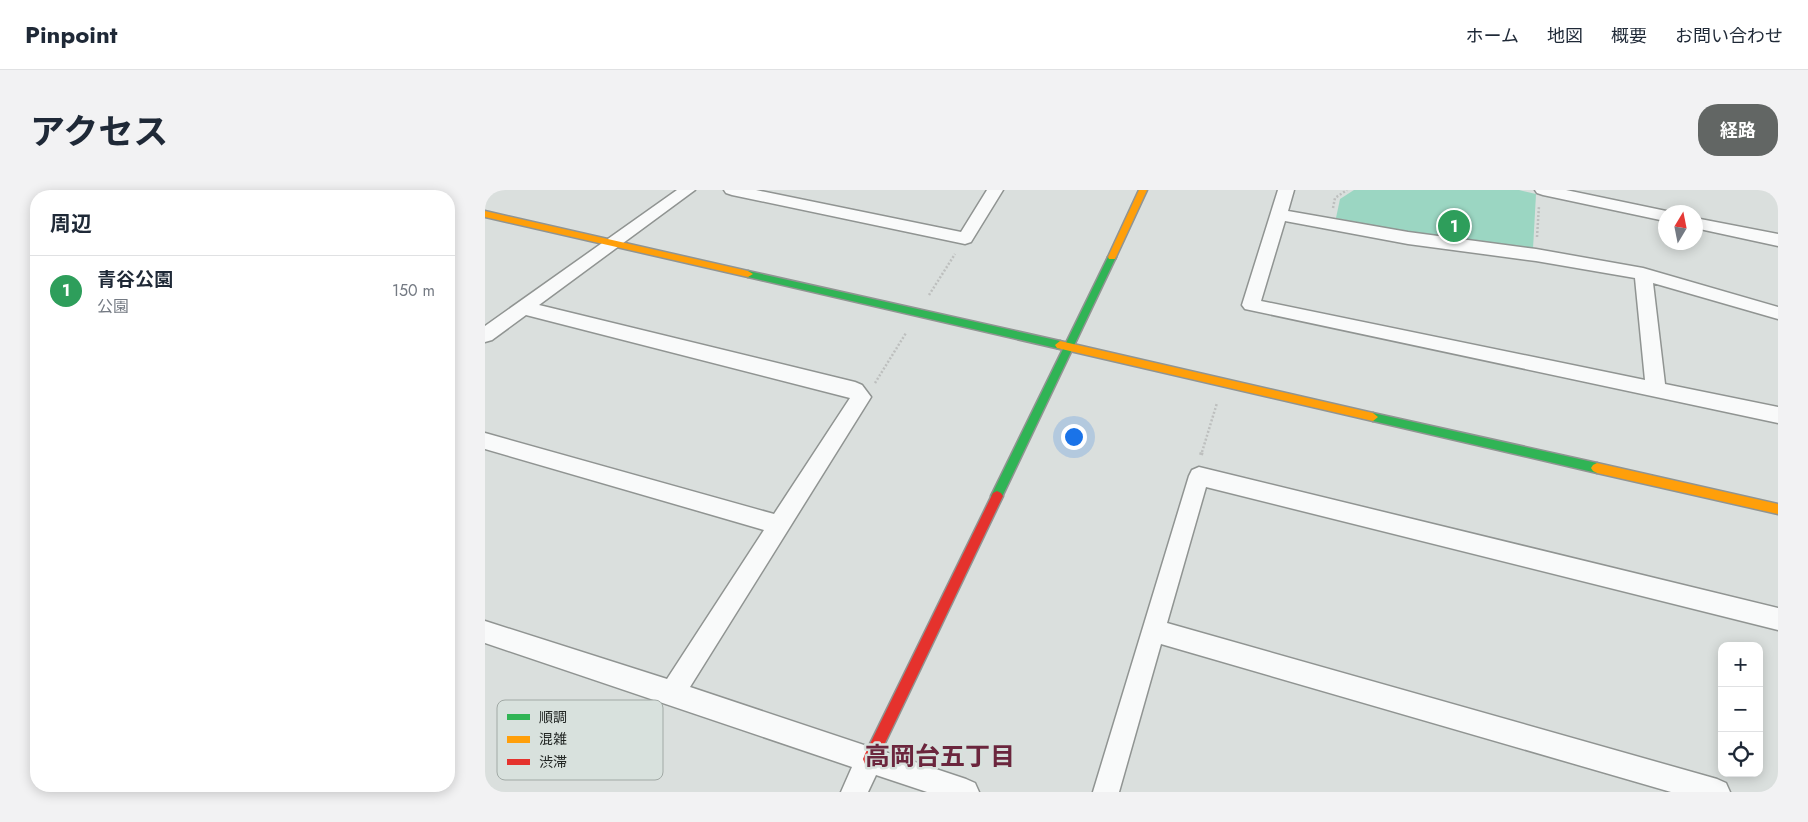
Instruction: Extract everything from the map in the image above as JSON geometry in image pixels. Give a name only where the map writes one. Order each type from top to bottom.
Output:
[{"type":"street","points":[[485,335],[687,190]]},
{"type":"street","points":[[732,190],[965,238],[989,191]]},
{"type":"street","points":[[854,792],[1069,348],[1143,190]]},
{"type":"street","points":[[1286,190],[1251,305],[1778,415]]},
{"type":"street","points":[[1541,195],[1658,215]]},
{"type":"street","points":[[485,214],[1778,509]]},
{"type":"street","points":[[1279,215],[1408,238],[1536,254],[1643,274],[1778,313]]},
{"type":"street","points":[[1703,224],[1778,240]]},
{"type":"street","points":[[1643,274],[1656,389]]},
{"type":"street","points":[[523,308],[855,390],[861,397],[672,692]]},
{"type":"street","points":[[485,441],[779,525]]},
{"type":"street","points":[[1107,792],[1199,476],[1778,619]]},
{"type":"street","points":[[1153,632],[1717,792]]},
{"type":"street","points":[[486,634],[672,692],[965,792]]},
{"type":"path","points":[[1536,254],[1541,195]]},
{"type":"path","points":[[927,298],[965,238]]},
{"type":"path","points":[[861,397],[873,386],[909,328]]},
{"type":"path","points":[[1199,476],[1198,465],[1218,400]]},
{"type":"green space","points":[[1354,190],[1519,190],[1536,194],[1533,249],[1411,233],[1336,218],[1340,199]]},
{"type":"traffic: fast","points":[[997,496],[1112,257]]},
{"type":"traffic: fast","points":[[748,274],[1060,345]]},
{"type":"traffic: fast","points":[[1373,417],[1597,468]]},
{"type":"traffic: slow","points":[[1112,257],[1143,190]]},
{"type":"traffic: slow","points":[[485,214],[748,274]]},
{"type":"traffic: slow","points":[[1060,345],[1373,417]]},
{"type":"traffic: slow","points":[[1597,468],[1778,509]]},
{"type":"traffic: jam","points":[[870,759],[997,496]]},
{"type":"place","name":"青谷公園","points":[[1454,226]]},
{"type":"district","name":"高岡台五丁目","points":[[940,756]]}]
